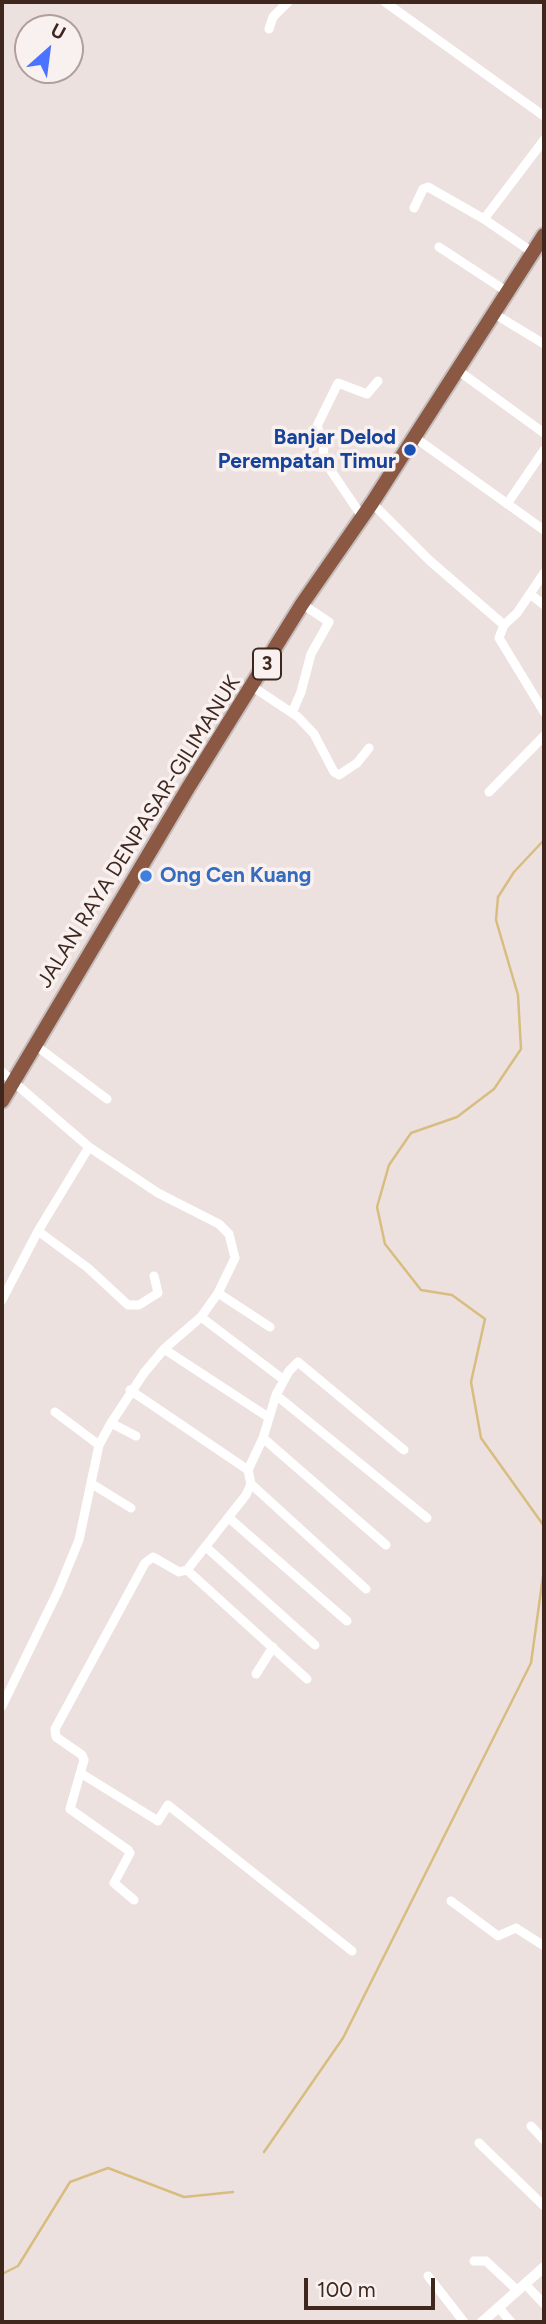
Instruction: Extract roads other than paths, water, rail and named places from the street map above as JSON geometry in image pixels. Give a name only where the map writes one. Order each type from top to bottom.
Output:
[{"type":"highway","name":"JALAN RAYA DENPASAR-GILIMANUK","points":[[2,1101],[188,788],[303,604],[363,517],[544,235]]},
{"type":"street","points":[[269,29],[273,17],[288,2]]},
{"type":"street","points":[[385,2],[544,116]]},
{"type":"street","points":[[484,219],[544,140]]},
{"type":"street","points":[[414,208],[423,189],[428,187],[484,219],[532,252]]},
{"type":"street","points":[[439,247],[506,291]]},
{"type":"street","points":[[493,313],[544,344]]},
{"type":"street","points":[[456,369],[544,433]]},
{"type":"street","points":[[363,517],[323,459],[324,444],[317,426],[338,383],[346,383],[367,394],[378,381]]},
{"type":"street","points":[[414,437],[544,530]]},
{"type":"street","points":[[507,504],[544,450]]},
{"type":"street","points":[[372,503],[429,560],[504,625]]},
{"type":"street","points":[[544,573],[504,625],[499,638],[544,712]]},
{"type":"street","points":[[530,594],[544,605]]},
{"type":"street","points":[[292,713],[301,692],[311,654],[330,622],[303,604]]},
{"type":"street","points":[[253,687],[292,713],[314,734],[334,772],[339,775],[358,763],[369,748]]},
{"type":"street","points":[[489,792],[544,736]]},
{"type":"street","points":[[35,1045],[107,1099]]},
{"type":"street","points":[[2,1072],[89,1147],[158,1192],[219,1224],[229,1234],[235,1258],[218,1293],[201,1317],[164,1349],[130,1390],[99,1445],[79,1541],[58,1591],[2,1706]]},
{"type":"street","points":[[2,1300],[38,1231],[89,1147]]},
{"type":"street","points":[[38,1231],[133,1307],[158,1293],[154,1276]]},
{"type":"street","points":[[218,1293],[270,1327]]},
{"type":"street","points":[[201,1317],[284,1380]]},
{"type":"street","points":[[164,1349],[268,1417]]},
{"type":"street","points":[[366,1589],[251,1484],[248,1470],[263,1438],[276,1395],[294,1364],[302,1364],[404,1450]]},
{"type":"street","points":[[130,1390],[248,1470]]},
{"type":"street","points":[[276,1395],[427,1518]]},
{"type":"street","points":[[55,1412],[99,1445]]},
{"type":"street","points":[[111,1423],[136,1436]]},
{"type":"street","points":[[263,1438],[386,1545]]},
{"type":"street","points":[[92,1484],[131,1508]]},
{"type":"street","points":[[183,1571],[229,1518],[251,1484]]},
{"type":"street","points":[[229,1518],[347,1621]]},
{"type":"street","points":[[206,1547],[314,1645]]},
{"type":"street","points":[[134,1900],[114,1883],[130,1853],[128,1850],[70,1809],[82,1774],[82,1755],[57,1737],[55,1729],[145,1563],[153,1557],[183,1571],[307,1679]]},
{"type":"street","points":[[256,1674],[273,1647]]},
{"type":"street","points":[[82,1774],[158,1821],[168,1805],[352,1951]]},
{"type":"street","points":[[451,1901],[498,1936],[516,1928],[544,1946]]},
{"type":"street","points":[[531,2126],[544,2140]]},
{"type":"street","points":[[479,2143],[544,2206]]},
{"type":"street","points":[[474,2261],[486,2261],[544,2304]]},
{"type":"street","points":[[482,2322],[544,2267]]},
{"type":"street","points":[[428,2276],[464,2322]]},
{"type":"street","points":[[499,2308],[511,2322]]},
{"type":"waterway","points":[[544,840],[514,872],[498,897],[496,920],[518,995],[521,1049],[494,1089],[457,1117],[411,1133],[389,1165],[377,1207],[385,1244],[421,1290],[452,1295],[485,1319],[471,1382],[481,1438],[544,1526]]},
{"type":"waterway","points":[[264,2152],[343,2038],[531,1663],[544,1569]]},
{"type":"waterway","points":[[2,2274],[18,2266],[70,2182],[108,2168],[184,2197],[233,2192]]},
{"type":"place","name":"Banjar Delod Perempatan Timur","points":[[410,450]]},
{"type":"place","name":"Ong Cen Kuang","points":[[146,876]]}]
